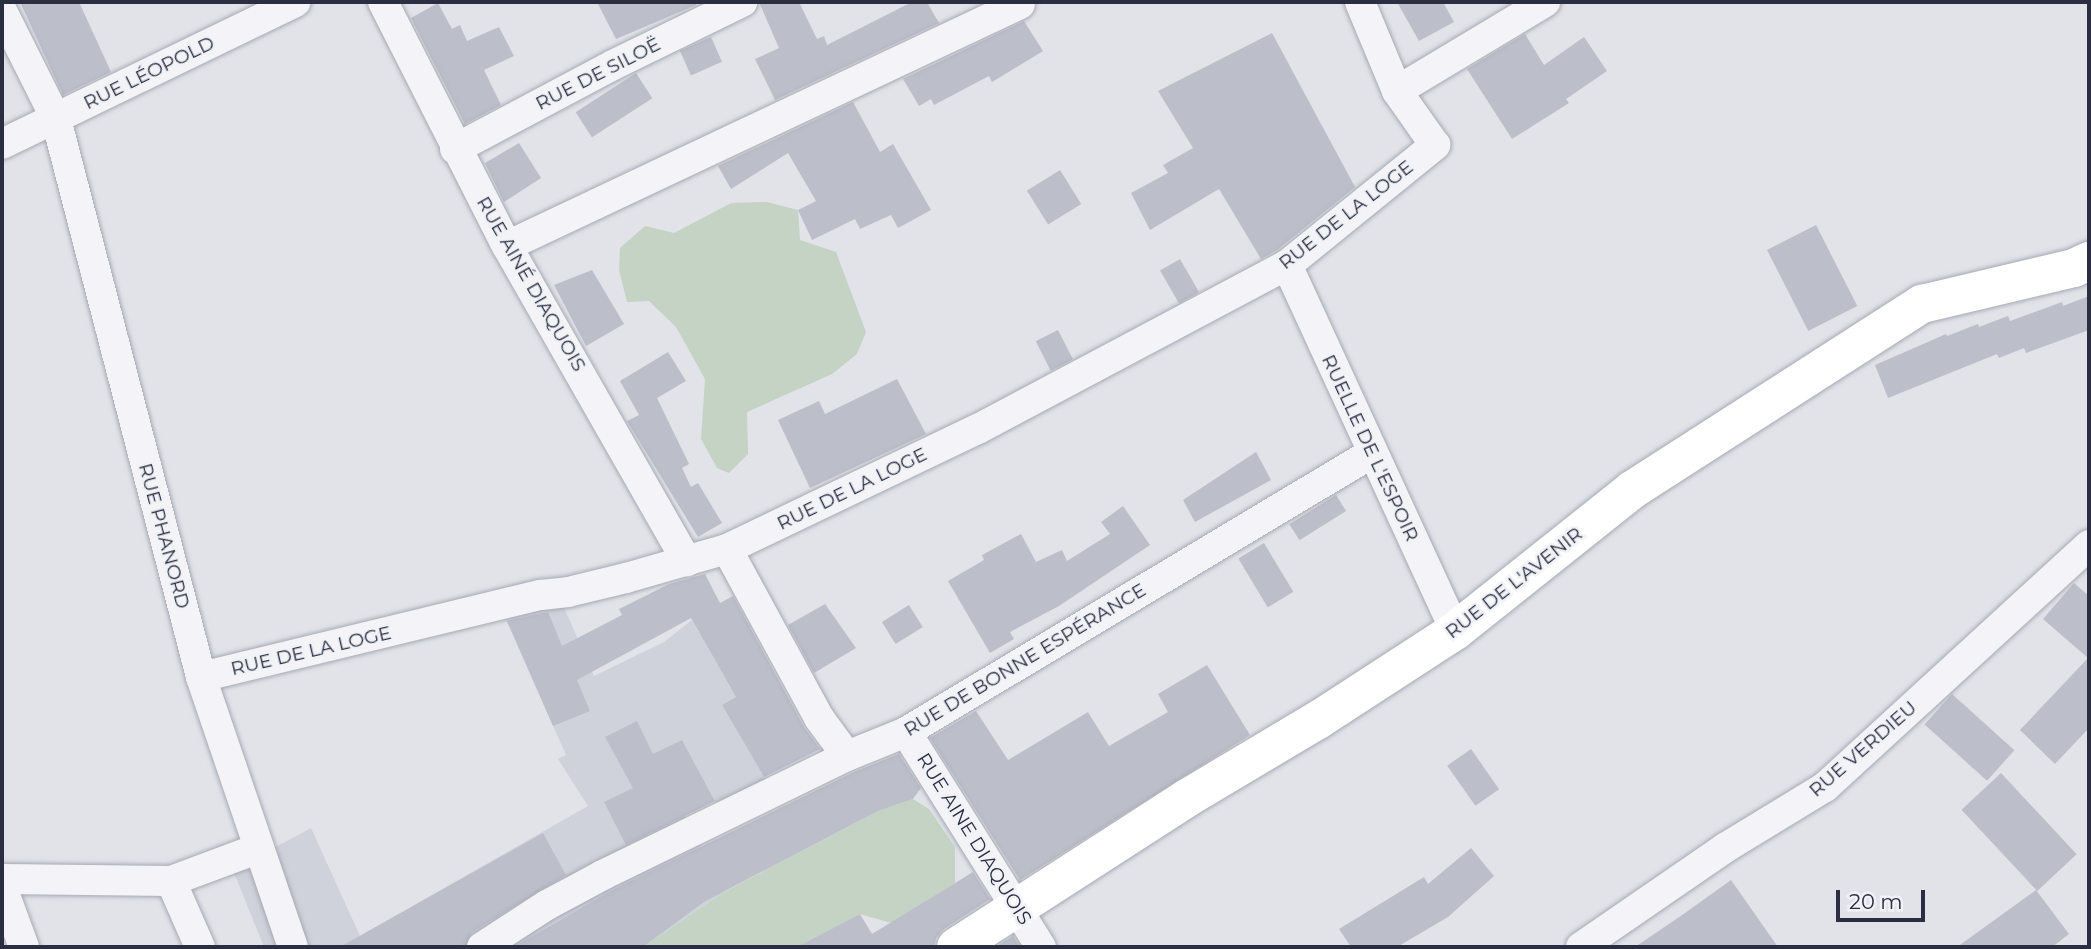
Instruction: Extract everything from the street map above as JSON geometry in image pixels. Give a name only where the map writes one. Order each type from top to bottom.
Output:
[{"type":"main road","name":"RUE DE L'AVENIR","points":[[956,947],[1455,631],[1632,490],[1922,304],[2074,268],[2089,261]]},
{"type":"street","name":"RUE LÉOPOLD","points":[[2,144],[296,2]]},
{"type":"street","name":"RUE AINÉ DIAQUOIS","points":[[383,2],[455,149],[507,246],[687,561]]},
{"type":"street","name":"RUE DE SILOË","points":[[455,149],[613,65],[742,2]]},
{"type":"street","points":[[1360,2],[1397,91],[1545,2]]},
{"type":"street","points":[[507,246],[1020,4]]},
{"type":"street","name":"RUE PHANORD","points":[[2,11],[56,119],[201,677],[257,849],[293,947]]},
{"type":"street","name":"RUE DE LA LOGE","points":[[201,677],[541,595],[603,584],[727,549],[978,429],[1287,265],[1434,145],[1397,91]]},
{"type":"street","name":"RUELLE DE L'ESPOIR","points":[[1287,265],[1455,631]]},
{"type":"street","name":"RUE DE BONNE ESPÉRANCE","points":[[482,947],[547,905],[603,875],[847,756],[906,732],[1372,453]]},
{"type":"street","name":"RUE VERDIEU","points":[[1581,947],[1725,848],[1825,787],[2089,548]]},
{"type":"street","points":[[727,549],[819,718],[847,756]]},
{"type":"street","name":"RUE AINE DIAQUOIS","points":[[906,732],[1041,947]]},
{"type":"street","points":[[2,880],[170,881],[257,849]]},
{"type":"street","points":[[170,881],[200,947]]},
{"type":"street","points":[[2,887],[24,947]]},
{"type":"shaded area","points":[[559,596],[594,676],[664,642],[692,620],[736,697],[722,705],[774,794],[724,817],[682,740],[653,755],[724,892],[643,947],[264,947],[233,870],[311,828],[360,936],[588,806],[558,759],[566,755],[500,606]]},
{"type":"green space","points":[[767,202],[798,210],[800,240],[836,252],[866,332],[857,354],[832,374],[747,412],[748,454],[729,473],[717,468],[701,439],[705,379],[676,327],[649,301],[627,302],[619,270],[620,248],[645,226],[674,233],[731,203]]},
{"type":"green space","points":[[913,799],[929,809],[955,847],[955,883],[891,923],[860,914],[798,947],[643,947],[724,892],[878,811]]},
{"type":"building","points":[[20,2],[79,2],[111,72],[63,95]]},
{"type":"building","points":[[597,2],[695,2],[696,5],[616,39]]},
{"type":"building","points":[[759,2],[799,2],[817,39],[824,36],[827,45],[912,2],[927,2],[939,23],[775,100],[755,59],[779,48]]},
{"type":"building","points":[[1397,2],[1443,2],[1454,22],[1419,41]]},
{"type":"building","points":[[438,3],[452,29],[460,25],[467,41],[499,27],[514,56],[484,70],[501,105],[465,124],[411,18]]},
{"type":"building","points":[[1024,21],[1043,51],[992,82],[989,76],[934,105],[931,99],[919,106],[903,79]]},
{"type":"building","points":[[1272,33],[1355,187],[1277,250],[1261,259],[1219,189],[1150,230],[1131,193],[1168,173],[1163,165],[1193,148],[1158,91]]},
{"type":"building","points":[[1525,34],[1544,65],[1584,37],[1607,71],[1566,99],[1569,103],[1512,139],[1467,69]]},
{"type":"building","points":[[711,37],[722,62],[691,75],[680,51]]},
{"type":"building","points":[[636,73],[652,98],[592,137],[576,112]]},
{"type":"building","points":[[853,102],[880,152],[893,144],[931,210],[898,228],[891,215],[860,229],[855,219],[812,240],[798,210],[816,201],[788,153],[731,189],[718,166]]},
{"type":"building","points":[[519,143],[541,178],[504,202],[485,163]]},
{"type":"building","points":[[1060,170],[1081,204],[1048,225],[1027,191]]},
{"type":"building","points":[[1816,225],[1857,306],[1808,331],[1767,250]]},
{"type":"building","points":[[1180,259],[1199,292],[1179,303],[1160,270]]},
{"type":"building","points":[[592,270],[624,324],[586,346],[554,285]]},
{"type":"building","points":[[2089,296],[2089,330],[2026,353],[2024,348],[1999,358],[1997,354],[1888,398],[1875,365],[1946,334],[1947,336],[1978,324],[1979,327],[2008,316],[2010,321],[2062,302],[2063,306]]},
{"type":"building","points":[[1058,330],[1073,359],[1051,371],[1036,341]]},
{"type":"building","points":[[668,352],[686,381],[657,398],[689,464],[682,468],[691,487],[698,483],[722,523],[698,537],[627,421],[639,415],[620,381]]},
{"type":"building","points":[[897,379],[926,434],[810,488],[778,420],[819,401],[825,414]]},
{"type":"building","points":[[1256,452],[1271,480],[1195,522],[1183,500]]},
{"type":"building","points":[[1336,495],[1346,511],[1299,540],[1289,524]]},
{"type":"building","points":[[1123,506],[1150,545],[1059,606],[1010,632],[1014,639],[990,653],[948,581],[984,560],[982,555],[1021,534],[1036,562],[1062,550],[1067,561],[1110,534],[1101,522]]},
{"type":"building","points":[[1264,543],[1293,592],[1268,607],[1238,558]]},
{"type":"building","points":[[705,574],[720,603],[733,596],[804,727],[820,749],[764,777],[722,705],[736,697],[691,618],[577,680],[590,711],[553,726],[507,621],[548,612],[562,646],[622,615],[619,609],[669,584]]},
{"type":"building","points":[[2074,583],[2089,596],[2089,728],[2055,764],[2020,730],[2088,658],[2043,619]]},
{"type":"building","points":[[825,604],[856,648],[814,673],[788,625]]},
{"type":"building","points":[[909,605],[923,627],[896,644],[882,622]]},
{"type":"building","points":[[1207,665],[1250,735],[1020,880],[930,738],[976,711],[1008,760],[1088,712],[1109,746],[1168,712],[1158,694]]},
{"type":"building","points":[[1952,694],[2014,750],[1987,781],[1925,724]]},
{"type":"building","points":[[637,721],[653,754],[682,740],[715,801],[626,845],[604,802],[633,788],[605,737]]},
{"type":"building","points":[[1471,749],[1499,789],[1475,806],[1447,766]]},
{"type":"building","points":[[899,754],[921,788],[913,799],[878,811],[704,902],[643,947],[514,947],[611,891],[854,772]]},
{"type":"building","points":[[2001,773],[2077,854],[2037,891],[1962,810]]},
{"type":"building","points":[[543,833],[566,875],[472,932],[465,947],[340,947]]},
{"type":"building","points":[[1471,848],[1494,876],[1448,917],[1397,947],[1351,947],[1339,929],[1424,877],[1428,884]]},
{"type":"building","points":[[973,872],[990,899],[944,929],[936,938],[934,947],[797,947],[860,914],[872,934]]},
{"type":"building","points":[[1731,880],[1778,947],[1635,947],[1685,913]]},
{"type":"building","points":[[2036,890],[2069,934],[2052,947],[1957,947]]},
{"type":"building","points":[[1013,936],[1020,947],[996,947]]}]
